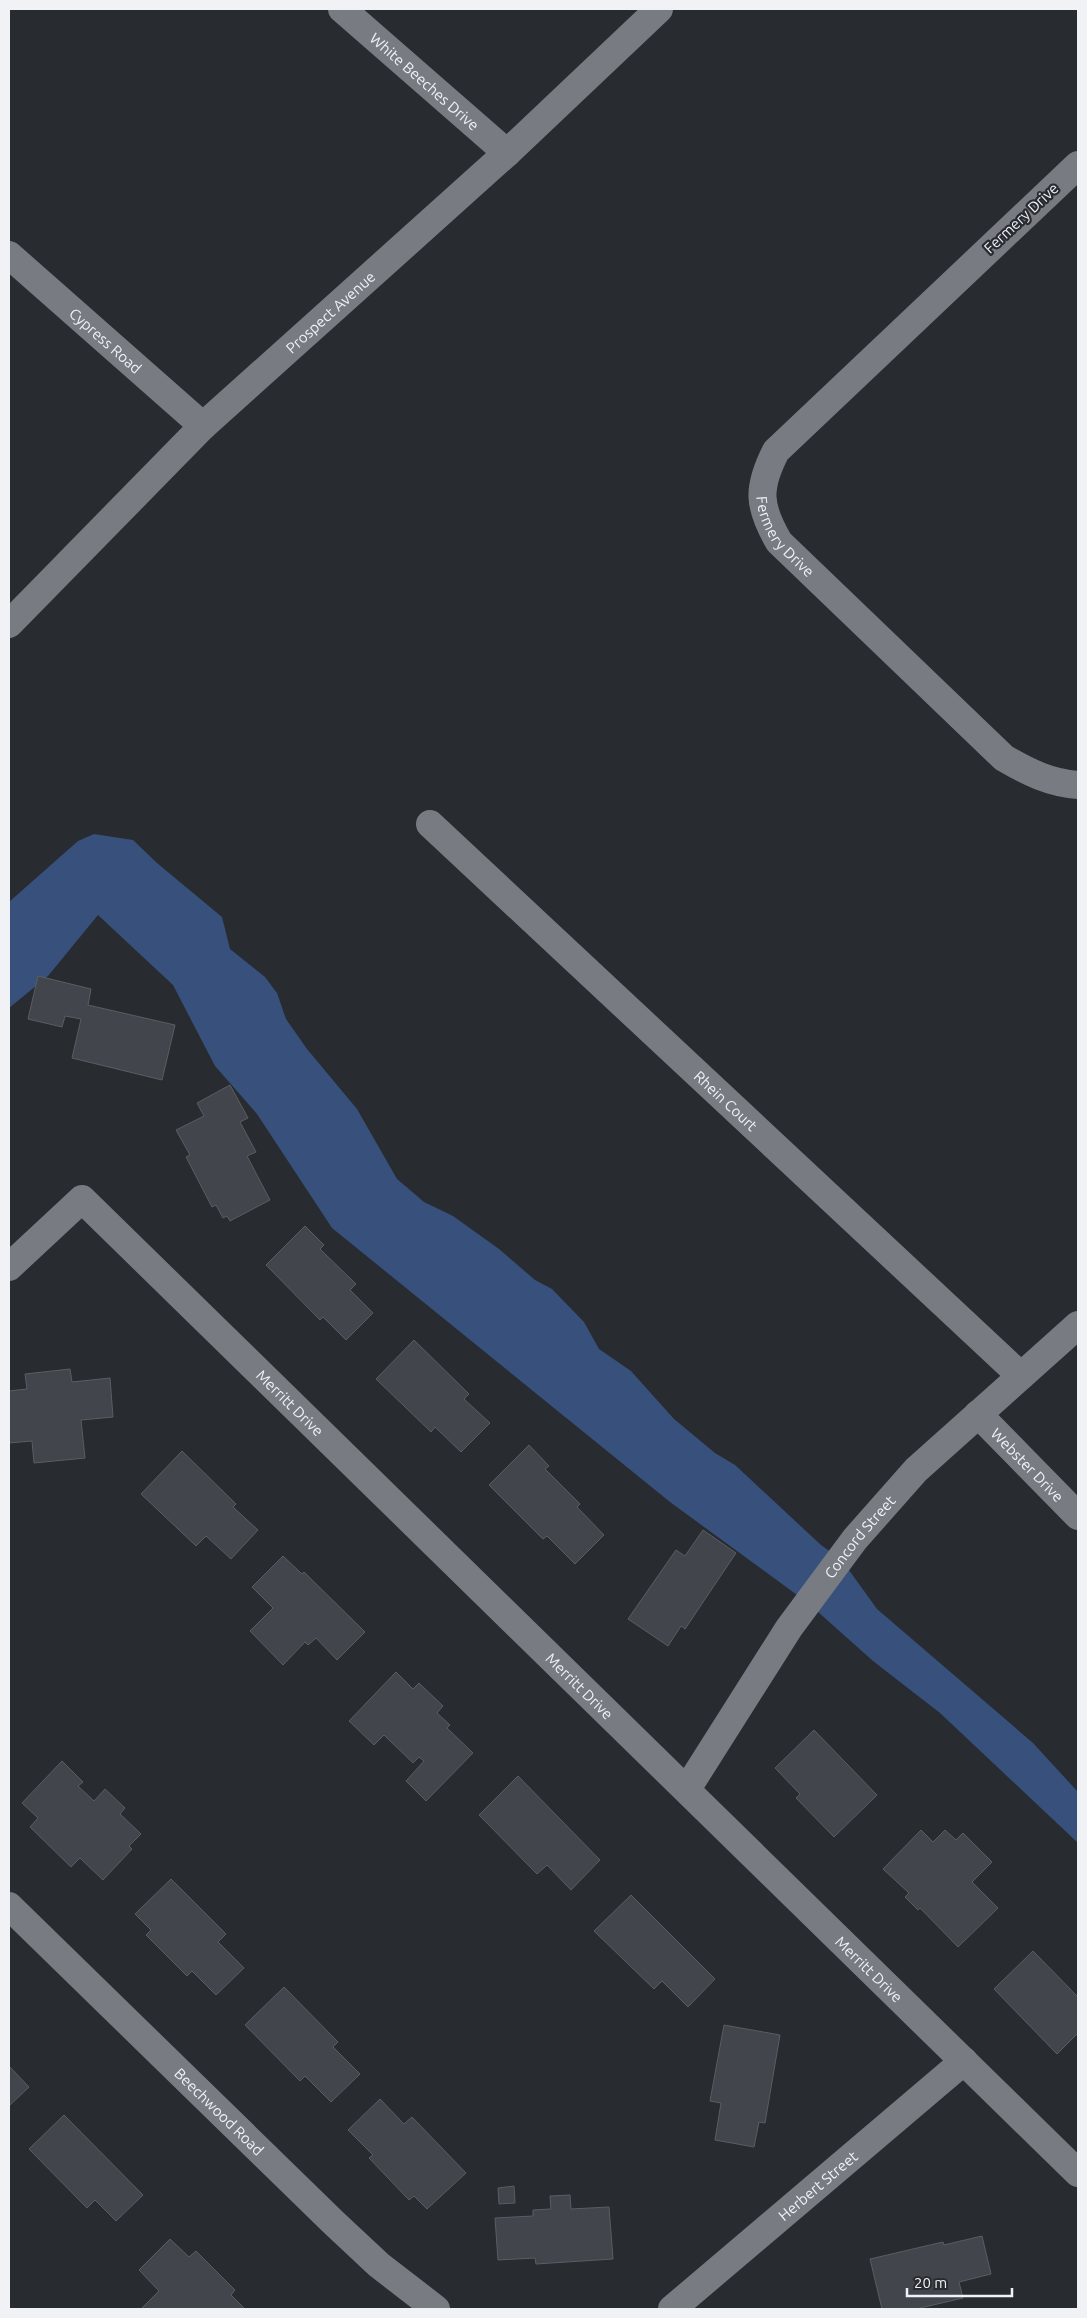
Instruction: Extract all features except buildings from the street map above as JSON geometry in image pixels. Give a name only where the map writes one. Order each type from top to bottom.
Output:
[{"type":"street","name":"White Beeches Drive","points":[[342,9],[507,153]]},
{"type":"street","name":"Prospect Avenue","points":[[9,624],[203,426],[507,153],[659,9]]},
{"type":"street","name":"Fermery Drive","points":[[1078,164],[776,450],[765,472],[762,498],[767,522],[778,542],[1004,758],[1035,776],[1064,784],[1078,785]]},
{"type":"street","name":"Cypress Road","points":[[9,255],[203,426]]},
{"type":"street","name":"Rhein Court","points":[[430,824],[1022,1376]]},
{"type":"street","name":"Merritt Drive","points":[[9,1267],[82,1199],[1078,2173]]},
{"type":"street","name":"Concord Street","points":[[687,1789],[789,1628],[855,1539],[916,1470],[1078,1324]]},
{"type":"street","name":"Webster Drive","points":[[978,1414],[1078,1516]]},
{"type":"street","name":"Beechwood Road","points":[[9,1906],[333,2222],[379,2265],[436,2309]]},
{"type":"street","name":"Herbert Street","points":[[672,2309],[964,2061]]},
{"type":"shaded area","points":[[94,834],[133,840],[157,863],[222,917],[230,949],[265,977],[277,993],[286,1019],[307,1049],[357,1109],[397,1179],[424,1202],[453,1216],[499,1249],[535,1280],[552,1289],[584,1322],[599,1349],[631,1371],[674,1419],[715,1453],[735,1465],[821,1545],[841,1559],[877,1609],[1033,1743],[1078,1792],[1078,1843],[940,1713],[873,1661],[808,1603],[670,1502],[332,1228],[257,1114],[215,1066],[173,985],[98,915],[48,976],[9,1008],[9,902],[78,841]]}]
